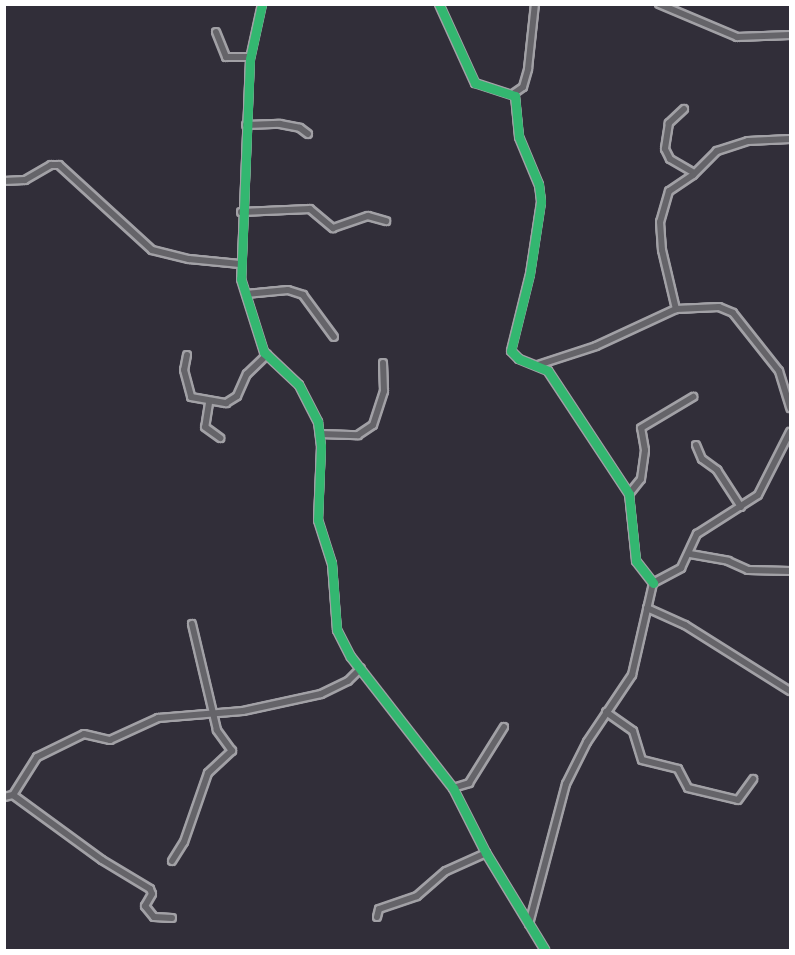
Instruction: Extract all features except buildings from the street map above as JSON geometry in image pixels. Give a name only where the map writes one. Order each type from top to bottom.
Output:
[{"type":"street","points":[[262,4],[250,57],[240,264],[246,294],[267,355],[299,385],[320,434],[318,515],[332,564],[335,624],[343,644],[453,788],[486,853],[545,951]]},
{"type":"street","points":[[439,4],[476,83],[513,94]]},
{"type":"street","points":[[513,94],[523,87],[528,69],[535,4]]},
{"type":"street","points":[[659,4],[737,37],[790,35]]},
{"type":"street","points":[[216,32],[225,55],[250,57]]},
{"type":"street","points":[[513,94],[519,136],[539,185],[541,202],[530,274],[511,351],[519,359],[538,365],[557,383],[629,494],[636,561],[653,583]]},
{"type":"street","points":[[684,109],[669,123],[665,149],[670,159],[694,173]]},
{"type":"street","points":[[246,125],[280,124],[300,128],[308,134]]},
{"type":"street","points":[[676,309],[662,250],[661,211],[669,191],[726,146],[790,139]]},
{"type":"street","points":[[4,181],[25,180],[59,165],[152,249],[189,260],[240,264]]},
{"type":"street","points":[[241,212],[310,209],[333,228],[368,216],[386,221]]},
{"type":"street","points":[[246,294],[288,290],[303,295],[334,338]]},
{"type":"street","points":[[538,365],[596,346],[676,309],[719,307],[733,313],[779,370],[790,408]]},
{"type":"street","points":[[187,355],[184,370],[191,397],[209,403],[231,402],[247,374],[267,355]]},
{"type":"street","points":[[320,434],[358,435],[373,425],[384,391],[383,363]]},
{"type":"street","points":[[629,494],[641,479],[645,450],[641,428],[693,397]]},
{"type":"street","points":[[209,403],[205,427],[220,438]]},
{"type":"street","points":[[529,924],[566,784],[606,712],[632,675],[653,583],[681,568],[690,554],[697,534],[762,491],[790,432]]},
{"type":"street","points":[[696,445],[702,459],[717,470],[741,507]]},
{"type":"street","points":[[690,554],[728,561],[748,570],[790,571]]},
{"type":"street","points":[[647,608],[677,620],[790,691]]},
{"type":"street","points":[[172,861],[184,842],[208,773],[231,755],[213,713],[192,624]]},
{"type":"street","points":[[4,797],[13,795],[37,757],[84,734],[110,740],[158,718],[255,709],[330,691],[361,668]]},
{"type":"street","points":[[606,712],[633,731],[642,760],[678,769],[688,788],[738,800],[753,779]]},
{"type":"street","points":[[453,788],[470,783],[504,727]]},
{"type":"street","points":[[13,795],[102,860],[150,889],[152,894],[145,906],[154,917],[172,918]]},
{"type":"street","points":[[376,917],[376,911],[417,896],[446,871],[486,853]]},
{"type":"cycle path","points":[[262,4],[250,59],[241,279],[264,352],[299,385],[318,422],[321,446],[318,520],[332,564],[337,630],[351,657],[453,788],[486,853],[545,950]]},
{"type":"cycle path","points":[[439,4],[475,83],[515,96],[519,137],[539,185],[541,202],[530,274],[511,351],[519,359],[548,371],[629,494],[636,561],[653,583]]}]
